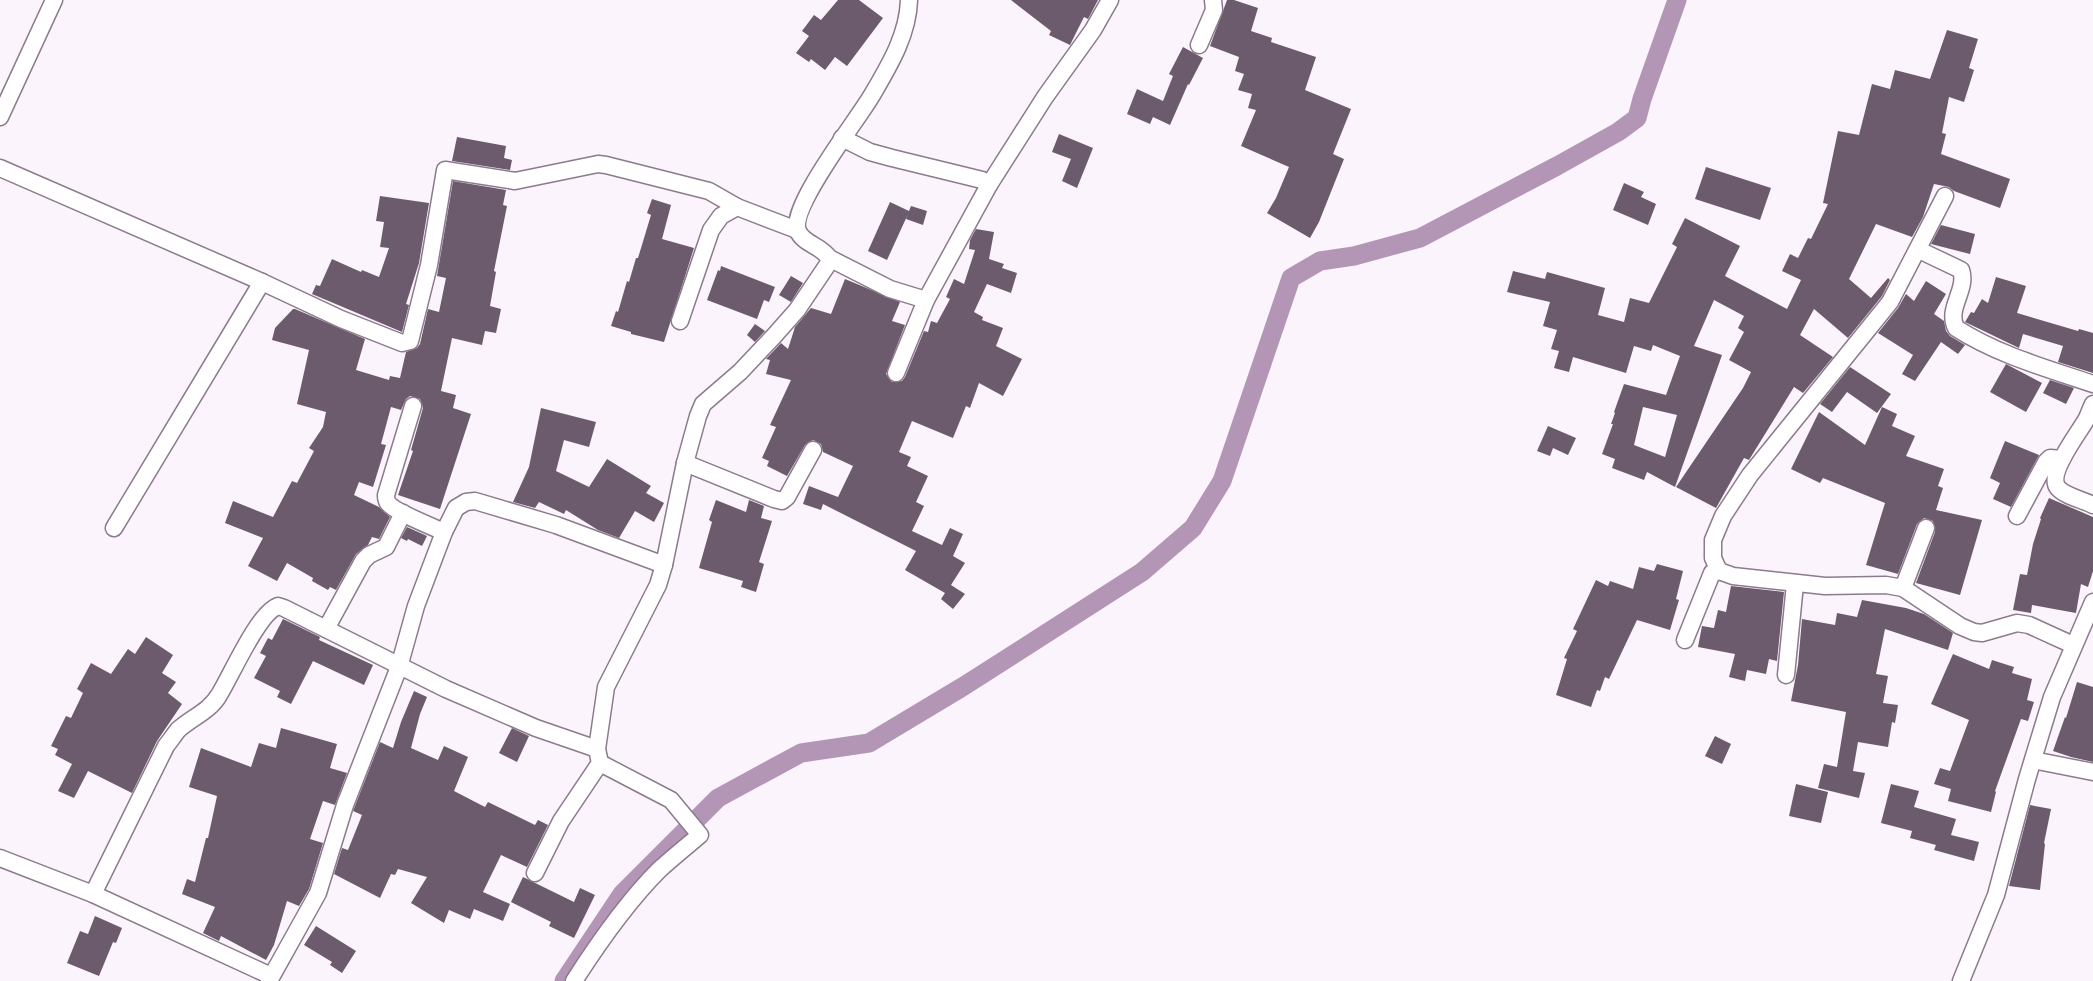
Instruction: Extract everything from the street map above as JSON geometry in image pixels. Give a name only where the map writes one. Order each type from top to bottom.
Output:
[{"type":"street","points":[[0,116],[54,0]]},
{"type":"street","points":[[909,0],[906,26],[892,59],[871,97],[842,138],[796,221],[797,230],[802,237],[826,253],[829,258],[890,289],[926,300]]},
{"type":"street","points":[[896,373],[926,300],[989,185],[1045,97],[1093,30],[1110,0]]},
{"type":"street","points":[[1199,45],[1214,10],[1213,0]]},
{"type":"street","points":[[842,138],[870,152],[982,180],[989,185]]},
{"type":"street","points":[[0,168],[262,282],[341,319],[402,343],[410,341],[429,265],[443,174],[448,169],[516,181],[598,164],[606,165],[709,191],[737,207],[797,230]]},
{"type":"street","points":[[1719,571],[1713,558],[1713,540],[1722,516],[1750,475],[1890,302],[1945,196]]},
{"type":"street","points":[[680,321],[711,230],[721,216],[737,207]]},
{"type":"street","points":[[1918,250],[1961,270],[1962,283],[1952,314],[1956,328],[1977,342],[2005,354],[2093,384]]},
{"type":"street","points":[[535,873],[561,821],[599,756],[606,687],[658,585],[664,565],[685,462],[703,404],[756,356],[792,316],[813,288],[828,264],[829,258]]},
{"type":"street","points":[[114,528],[262,282]]},
{"type":"street","points":[[2093,404],[2087,418],[2062,459],[2055,478],[2058,487],[2093,505]]},
{"type":"street","points":[[413,406],[386,495],[386,501],[389,505],[403,513],[444,532]]},
{"type":"street","points":[[685,462],[774,500],[782,501],[787,497],[813,450]]},
{"type":"street","points":[[2017,516],[2046,462],[2050,458],[2062,459]]},
{"type":"street","points":[[0,858],[93,894],[270,978],[318,893],[348,797],[399,667],[416,606],[444,532],[456,508],[466,502],[475,501],[556,525],[664,565]]},
{"type":"street","points":[[326,629],[362,561],[365,557],[386,546],[403,513]]},
{"type":"street","points":[[1903,588],[1926,528]]},
{"type":"street","points":[[1685,640],[1712,573],[1719,571],[1733,576],[1795,584],[1824,586],[1886,585],[1903,588],[1960,626],[1974,632],[1982,633],[2017,623],[2029,625],[2073,645]]},
{"type":"street","points":[[1786,675],[1795,584]]},
{"type":"street","points":[[1961,981],[1996,895],[2052,697],[2093,602]]},
{"type":"street","points":[[93,894],[166,746],[178,730],[218,698],[245,648],[267,613],[278,606],[399,667],[599,756],[671,800],[693,825],[700,835],[660,869],[634,897],[574,981]]},
{"type":"street","points":[[2033,760],[2093,772]]},
{"type":"building","points":[[838,0],[859,0],[883,18],[847,66],[835,57],[825,70],[811,59],[809,62],[796,53],[809,36],[802,31],[814,15],[821,20]]},
{"type":"building","points":[[1011,0],[1098,0],[1088,19],[1084,17],[1070,45],[1049,35],[1051,31]]},
{"type":"building","points":[[1227,0],[1234,0],[1258,8],[1251,31],[1272,38],[1271,42],[1316,57],[1305,90],[1351,109],[1333,154],[1344,159],[1319,222],[1310,238],[1267,213],[1276,198],[1289,167],[1241,146],[1256,110],[1248,108],[1252,94],[1238,90],[1244,74],[1235,71],[1239,57],[1210,46]]},
{"type":"building","points":[[1947,30],[1978,39],[1969,68],[1974,70],[1964,102],[1949,97],[1942,133],[1946,134],[1941,154],[2010,179],[2000,208],[1954,191],[1949,187],[1934,184],[1923,217],[1912,237],[1876,224],[1849,279],[1871,298],[1888,278],[1890,280],[1882,296],[1848,338],[1814,309],[1800,335],[1833,357],[1803,393],[1794,387],[1749,460],[1744,458],[1716,508],[1676,487],[1743,388],[1751,372],[1729,360],[1744,332],[1738,328],[1744,316],[1714,300],[1694,346],[1722,355],[1675,487],[1647,472],[1644,480],[1612,468],[1615,459],[1602,454],[1624,384],[1666,395],[1680,356],[1653,345],[1651,351],[1634,346],[1626,373],[1573,357],[1569,372],[1554,368],[1559,351],[1551,349],[1557,330],[1543,326],[1550,302],[1507,292],[1513,271],[1545,279],[1547,272],[1605,288],[1598,315],[1624,322],[1630,298],[1649,303],[1677,247],[1672,244],[1685,218],[1740,246],[1725,276],[1787,309],[1801,280],[1782,271],[1790,254],[1798,258],[1808,238],[1811,239],[1828,204],[1823,203],[1838,131],[1859,135],[1872,84],[1890,89],[1895,70],[1930,79]],"holes":[[[1643,407],[1677,415],[1665,457],[1634,445]]]},
{"type":"building","points":[[1183,47],[1203,58],[1188,84],[1170,125],[1153,117],[1150,124],[1127,114],[1137,89],[1163,101],[1173,76],[1169,74]]},
{"type":"building","points":[[1059,134],[1093,148],[1077,188],[1062,181],[1071,159],[1052,152]]},
{"type":"building","points":[[457,137],[506,146],[504,158],[512,160],[510,170],[452,161]]},
{"type":"building","points":[[1706,167],[1771,188],[1760,220],[1695,199]]},
{"type":"building","points":[[453,181],[506,190],[503,205],[507,206],[494,271],[496,272],[490,306],[501,309],[496,333],[485,331],[482,345],[452,338],[441,391],[456,395],[453,408],[471,414],[440,509],[398,495],[413,451],[411,450],[423,408],[420,399],[410,396],[406,399],[401,410],[391,407],[381,444],[386,445],[373,487],[359,482],[354,495],[379,507],[390,517],[379,539],[372,537],[368,545],[356,554],[336,590],[330,587],[328,590],[312,581],[313,578],[287,563],[277,581],[248,566],[263,538],[225,523],[233,501],[273,517],[292,481],[297,483],[314,451],[309,448],[323,427],[326,412],[297,404],[309,350],[272,340],[275,328],[295,309],[365,339],[356,370],[389,380],[390,376],[400,378],[406,352],[417,348],[420,344],[428,309],[439,312],[446,278],[437,276]]},
{"type":"building","points":[[1624,183],[1644,192],[1641,197],[1656,204],[1648,225],[1613,210]]},
{"type":"building","points":[[380,196],[429,203],[419,263],[406,304],[409,305],[402,332],[312,294],[316,285],[320,286],[332,259],[361,272],[362,270],[379,277],[389,248],[380,247],[384,222],[376,221]]},
{"type":"building","points":[[652,199],[671,205],[662,239],[694,248],[664,342],[631,334],[631,332],[611,326],[616,311],[618,312],[636,258],[638,258],[651,215],[647,213]]},
{"type":"building","points":[[890,202],[909,211],[911,206],[927,211],[923,225],[906,219],[908,214],[887,260],[868,251]]},
{"type":"building","points":[[1941,225],[1975,234],[1970,254],[1931,244]]},
{"type":"building","points":[[976,229],[994,232],[989,259],[1004,264],[1002,268],[1017,273],[1011,293],[987,284],[974,312],[983,317],[982,320],[1003,328],[996,346],[1022,359],[1003,396],[979,383],[970,408],[966,406],[953,438],[912,421],[899,452],[911,457],[907,466],[928,476],[916,502],[924,506],[912,531],[942,545],[950,528],[963,534],[953,556],[965,563],[951,585],[965,594],[953,609],[941,599],[945,593],[905,570],[916,551],[823,504],[821,510],[803,504],[809,486],[838,497],[853,466],[823,452],[821,444],[813,440],[805,445],[787,476],[767,466],[769,461],[762,458],[776,427],[770,425],[791,380],[766,374],[770,360],[766,359],[781,343],[788,349],[795,327],[811,308],[831,314],[845,279],[900,302],[892,321],[905,325],[886,374],[892,382],[902,381],[924,331],[928,332],[931,321],[937,323],[950,299],[946,297],[954,279],[964,284],[975,250],[969,249],[970,240]]},
{"type":"building","points":[[721,266],[775,287],[769,302],[764,300],[757,319],[707,300]]},
{"type":"building","points":[[791,276],[803,283],[791,302],[779,295]]},
{"type":"building","points":[[1996,277],[2026,286],[2017,313],[2078,331],[2079,329],[2093,333],[2093,373],[2058,362],[2063,346],[2023,334],[2019,348],[1965,322],[1971,312],[1974,313],[1982,299],[1988,303]]},
{"type":"building","points":[[1926,281],[1946,294],[1934,314],[1944,321],[1946,331],[1950,336],[1965,345],[1958,354],[1941,342],[1915,381],[1902,374],[1913,355],[1878,333],[1898,308],[1906,294],[1914,301]]},
{"type":"building","points":[[755,324],[765,331],[755,342],[747,335]]},
{"type":"building","points":[[2006,364],[2042,383],[2026,412],[1990,392]]},
{"type":"building","points":[[1850,367],[1891,394],[1877,413],[1847,392],[1832,412],[1820,404]]},
{"type":"building","points":[[2050,380],[2074,388],[2066,404],[2043,393]]},
{"type":"building","points":[[1882,407],[1897,414],[1892,426],[1915,436],[1906,456],[1944,469],[1938,486],[1943,488],[1936,510],[1982,520],[1960,595],[1916,583],[1935,532],[1933,521],[1924,518],[1917,524],[1898,574],[1866,565],[1885,503],[1823,478],[1820,483],[1791,469],[1819,412],[1865,445]]},
{"type":"building","points":[[541,408],[596,422],[589,447],[564,440],[556,471],[589,487],[607,459],[651,486],[646,493],[664,503],[654,522],[635,511],[619,538],[598,530],[566,510],[564,514],[539,502],[535,508],[513,502],[529,467]]},
{"type":"building","points":[[1548,426],[1576,438],[1568,455],[1553,448],[1550,456],[1537,451]]},
{"type":"building","points":[[2005,441],[2039,455],[2011,507],[1993,499],[2000,483],[1990,478]]},
{"type":"building","points":[[2049,498],[2093,517],[2093,571],[2088,587],[2081,584],[2076,613],[2032,605],[2031,613],[2013,610],[2020,574],[2027,575],[2040,518]]},
{"type":"building","points":[[716,500],[746,512],[749,500],[764,506],[761,518],[772,521],[759,562],[764,564],[756,592],[741,587],[743,581],[699,568],[712,522],[709,520]]},
{"type":"building","points":[[407,527],[427,536],[422,546],[408,539],[407,541],[401,538]]},
{"type":"building","points":[[1657,564],[1683,571],[1676,599],[1679,600],[1670,630],[1637,620],[1609,679],[1605,677],[1600,691],[1597,690],[1591,707],[1556,695],[1567,659],[1564,658],[1577,631],[1573,629],[1596,580],[1608,586],[1610,581],[1633,589],[1639,567],[1654,571]]},
{"type":"building","points":[[1731,586],[1784,592],[1777,661],[1769,659],[1766,674],[1747,670],[1745,681],[1729,677],[1735,654],[1698,647],[1702,626],[1714,628],[1718,610],[1726,612]]},
{"type":"building","points":[[1862,600],[1906,608],[1924,614],[1953,633],[1948,650],[1885,629],[1876,674],[1888,676],[1883,703],[1898,705],[1895,723],[1892,722],[1888,747],[1858,742],[1853,771],[1865,773],[1859,798],[1818,788],[1824,764],[1837,767],[1846,712],[1791,701],[1798,665],[1802,619],[1835,625],[1837,613],[1857,617]]},
{"type":"building","points":[[283,619],[320,637],[319,640],[373,665],[364,685],[313,661],[291,704],[277,697],[280,691],[254,678],[266,656],[260,653],[268,638],[272,640]]},
{"type":"building","points":[[146,637],[173,655],[162,673],[176,682],[168,693],[182,704],[157,741],[132,793],[88,771],[74,798],[58,791],[72,764],[55,755],[58,749],[51,746],[66,716],[71,718],[83,693],[77,689],[91,663],[111,674],[128,649],[135,654]]},
{"type":"building","points":[[1953,654],[1989,669],[1992,660],[2014,667],[2012,673],[2032,679],[2027,700],[2034,702],[2028,721],[2021,719],[1995,791],[1991,812],[1948,801],[1951,789],[1934,784],[1940,768],[1950,771],[1969,720],[1931,704]]},
{"type":"building","points":[[2077,682],[2093,687],[2093,762],[2053,751]]},
{"type":"building","points":[[414,691],[427,697],[420,714],[411,748],[438,760],[444,746],[468,757],[454,791],[485,807],[488,802],[535,825],[538,820],[548,825],[527,867],[501,855],[483,892],[510,904],[503,921],[474,909],[470,919],[449,910],[444,923],[411,903],[427,877],[398,869],[395,875],[391,874],[380,898],[334,874],[342,848],[348,850],[362,815],[353,811],[380,742],[393,748]]},
{"type":"building","points":[[281,728],[337,744],[330,768],[347,773],[335,805],[323,801],[310,839],[323,843],[309,889],[299,906],[287,901],[274,945],[266,960],[221,936],[219,941],[203,933],[215,907],[182,894],[187,879],[195,882],[206,838],[208,838],[217,796],[189,787],[201,748],[251,767],[259,743],[276,748]]},
{"type":"building","points":[[512,728],[529,736],[517,762],[499,753]]},
{"type":"building","points":[[1715,736],[1731,744],[1722,764],[1705,756]]},
{"type":"building","points":[[1796,784],[1828,792],[1821,823],[1789,816]]},
{"type":"building","points":[[1891,784],[1919,791],[1914,807],[1956,819],[1951,835],[1979,842],[1974,861],[1934,850],[1936,845],[1910,838],[1912,831],[1881,823]]},
{"type":"building","points":[[2030,805],[2051,809],[2044,843],[2040,890],[2009,886]]},
{"type":"building","points":[[523,877],[574,902],[580,888],[595,895],[574,938],[549,926],[551,922],[511,902]]},
{"type":"building","points":[[95,916],[122,928],[116,943],[113,942],[99,976],[67,963],[80,931],[88,934]]},
{"type":"building","points":[[316,926],[356,951],[342,973],[330,965],[332,962],[304,945]]},
{"type":"waterway","points":[[564,981],[622,894],[718,798],[801,753],[869,743],[964,686],[1142,572],[1193,528],[1222,481],[1291,278],[1320,261],[1354,256],[1420,238],[1618,132],[1637,118],[1677,0]]}]
